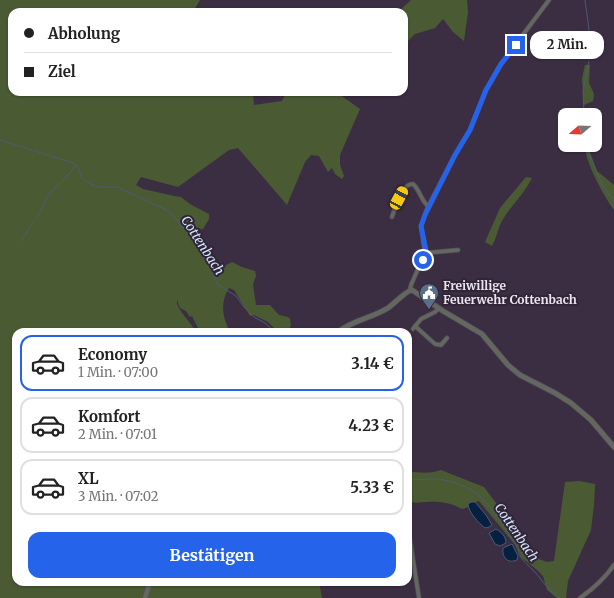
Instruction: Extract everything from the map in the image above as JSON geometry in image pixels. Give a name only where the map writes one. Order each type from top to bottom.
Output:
[{"type":"street","points":[[345,328],[353,323],[377,314],[393,304],[410,290],[411,284],[425,253],[421,226],[429,207],[455,155],[470,130],[486,90],[501,64],[549,0]]},
{"type":"street","points":[[392,217],[399,198],[406,186],[409,184],[413,184],[415,186],[429,207]]},
{"type":"street","points":[[425,253],[458,250]]},
{"type":"street","points":[[410,290],[482,334],[508,365],[520,375],[562,397],[579,409],[595,424],[614,446]]},
{"type":"street","points":[[439,308],[421,320],[414,327],[435,344],[441,345],[447,338]]},
{"type":"street","points":[[412,553],[419,598]]},
{"type":"street","points":[[580,598],[589,592],[608,574],[614,565]]},
{"type":"street","points":[[145,598],[149,586]]},
{"type":"green space","points":[[0,0],[200,0],[195,8],[8,8],[8,96],[253,96],[254,105],[282,101],[284,96],[342,96],[360,109],[340,155],[340,165],[344,176],[342,179],[335,174],[332,168],[328,172],[319,156],[311,155],[305,162],[287,205],[238,148],[229,150],[178,187],[141,177],[136,185],[143,189],[181,197],[190,204],[209,214],[209,219],[203,229],[190,230],[210,262],[221,268],[232,262],[255,271],[256,276],[253,284],[256,305],[270,305],[279,315],[288,317],[290,319],[290,328],[274,328],[268,322],[254,315],[250,316],[234,290],[229,288],[223,304],[225,321],[228,328],[198,328],[192,316],[190,317],[186,311],[180,308],[177,300],[181,311],[194,328],[12,328],[12,586],[320,586],[322,598],[0,598]]},
{"type":"green space","points":[[411,0],[467,0],[468,12],[464,41],[453,32],[443,19],[435,28],[415,34],[408,41],[408,8],[402,8]]},
{"type":"green space","points":[[585,65],[590,65],[589,83],[594,94],[593,101],[584,105],[582,79]]},
{"type":"green space","points":[[586,152],[590,152],[597,171],[614,185],[614,210],[605,197],[592,171]]},
{"type":"green space","points":[[526,177],[532,178],[503,219],[492,246],[485,242],[500,208]]},
{"type":"green space","points":[[441,470],[484,487],[499,507],[507,522],[522,539],[531,556],[547,562],[554,561],[565,482],[579,481],[595,484],[591,530],[568,581],[566,598],[557,598],[547,590],[543,576],[522,558],[517,547],[479,501],[468,504],[468,507],[462,509],[454,505],[441,502],[412,502],[412,471],[424,473]]},
{"type":"water","points":[[475,502],[492,525],[485,528],[477,520],[468,507],[468,504]]},
{"type":"water","points":[[496,529],[503,534],[506,541],[506,543],[500,546],[495,544],[489,533]]},
{"type":"water","points":[[512,544],[518,556],[517,560],[510,561],[504,557],[503,548]]},
{"type":"waterway","points":[[585,0],[591,45]]},
{"type":"waterway","points":[[584,108],[583,91],[589,61]]},
{"type":"waterway","name":"Cottenbach","points":[[0,140],[76,164]]},
{"type":"waterway","points":[[588,152],[603,186],[614,201]]},
{"type":"waterway","points":[[37,217],[49,194],[64,180],[76,165]]},
{"type":"waterway","name":"Cottenbach","points":[[77,165],[82,178],[90,184],[100,187],[117,187],[169,211],[187,232],[213,272],[217,284],[236,296],[254,317],[271,328]]},
{"type":"waterway","points":[[21,242],[33,222]]},
{"type":"waterway","name":"Cottenbach","points":[[412,480],[444,480],[470,489],[479,496],[495,513],[516,545],[522,559],[548,588],[560,598]]},
{"type":"place","name":"Freiwillige Feuerwehr Cottenbach","points":[[429,310]]},
{"type":"route","points":[[423,260],[426,251],[421,226],[425,215],[460,145],[475,120],[486,90],[501,64],[516,45]]}]
